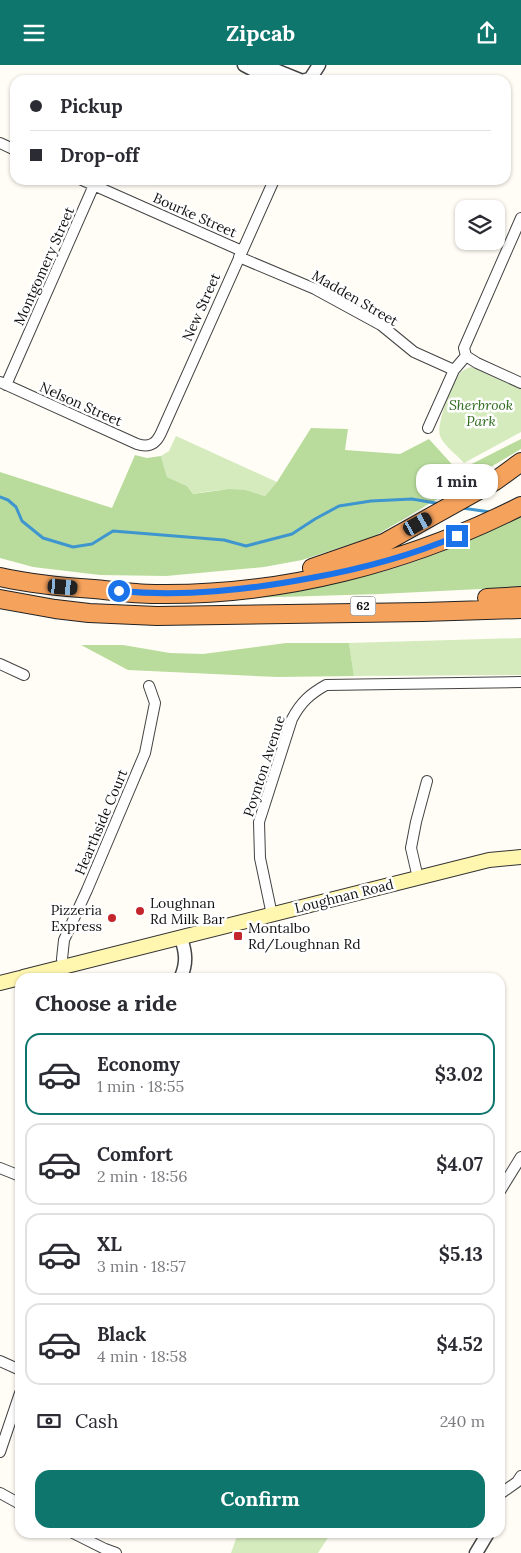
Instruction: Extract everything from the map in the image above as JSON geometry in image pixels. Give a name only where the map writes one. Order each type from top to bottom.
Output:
[{"type":"highway","points":[[495,481],[521,462]]},
{"type":"highway","points":[[101,590],[204,586],[272,578],[317,567],[352,555],[402,533],[495,481],[521,470]]},
{"type":"highway","points":[[0,577],[24,582],[154,594],[219,592],[272,585],[358,569],[443,542],[521,506]]},
{"type":"highway","name":"62","points":[[204,615],[521,596]]},
{"type":"highway","points":[[0,599],[89,613],[149,616],[521,609]]},
{"type":"main road","name":"Loughnan Road","points":[[42,973],[489,860],[521,857]]},
{"type":"main road","name":"Loughnan Road","points":[[0,983],[15,979]]},
{"type":"street","points":[[244,65],[263,75]]},
{"type":"street","points":[[259,65],[278,75]]},
{"type":"street","points":[[264,65],[294,75]]},
{"type":"street","points":[[315,75],[327,65]]},
{"type":"street","name":"Bourke Street","points":[[94,185],[241,254]]},
{"type":"street","name":"Montgomery Street","points":[[3,383],[94,185]]},
{"type":"street","name":"New Street","points":[[152,445],[162,433],[272,185]]},
{"type":"street","points":[[521,218],[464,348],[466,356],[477,363],[521,383]]},
{"type":"street","name":"Madden Street","points":[[241,254],[315,289],[381,325],[414,352],[454,370]]},
{"type":"street","points":[[428,428],[454,370],[466,356]]},
{"type":"street","name":"Nelson Street","points":[[3,383],[137,444],[143,446],[152,445]]},
{"type":"street","points":[[0,664],[24,675]]},
{"type":"street","name":"Poynton Avenue","points":[[272,915],[260,859],[259,822],[292,719],[299,705],[310,694],[326,685],[521,682]]},
{"type":"street","name":"Hearthside Court","points":[[64,968],[62,959],[64,940],[145,753],[156,703],[149,686]]},
{"type":"street","points":[[418,878],[411,848],[427,781]]},
{"type":"street","points":[[181,938],[186,962],[182,973]]},
{"type":"street","points":[[505,1183],[521,1157]]},
{"type":"street","points":[[0,1168],[15,1174]]},
{"type":"street","points":[[0,1361],[15,1368]]},
{"type":"street","points":[[0,1452],[15,1408]]},
{"type":"street","points":[[505,1490],[517,1482],[521,1476]]},
{"type":"street","points":[[0,1493],[15,1501]]},
{"type":"street","points":[[82,1538],[104,1551],[116,1553]]},
{"type":"street","points":[[476,1553],[485,1538]]},
{"type":"green space","name":"Sherbrook Park","points":[[471,367],[521,389],[521,432],[464,463],[444,443],[439,431],[448,396],[455,381],[462,371]]},
{"type":"green space","points":[[311,428],[348,429],[345,450],[400,454],[429,439],[458,471],[521,439],[521,449],[375,536],[302,560],[264,567],[166,576],[100,575],[33,567],[0,558],[0,472],[112,508],[135,455],[147,458],[161,456],[167,477],[187,486],[193,494],[229,489],[245,490],[265,496],[277,482]]},
{"type":"green space","points":[[176,436],[277,482],[265,496],[245,491],[229,490],[193,494],[187,486],[167,477],[161,456],[169,451]]},
{"type":"green space","points":[[521,516],[521,587],[246,598],[306,588],[386,571],[435,554]]},
{"type":"green space","points":[[521,638],[521,675],[354,676],[349,643]]},
{"type":"green space","points":[[286,643],[349,643],[354,676],[277,677],[128,670],[81,645],[123,645],[170,653],[203,654]]},
{"type":"green space","points":[[236,1538],[328,1538],[318,1553],[231,1553]]},
{"type":"waterway","points":[[0,497],[8,500],[16,507],[22,521],[43,538],[73,547],[92,544],[113,531],[224,540],[246,546],[292,534],[339,506],[371,501],[412,499],[441,504]]},
{"type":"waterway","points":[[462,508],[490,512]]},
{"type":"place","name":"Loughnan Rd Milk Bar","points":[[140,911]]},
{"type":"place","name":"Pizzeria Express","points":[[112,918]]},
{"type":"place","name":"Montalbo Rd/Loughnan Rd","points":[[238,936]]},
{"type":"route","points":[[119,591],[154,594],[219,592],[272,585],[358,569],[457,536]]}]
